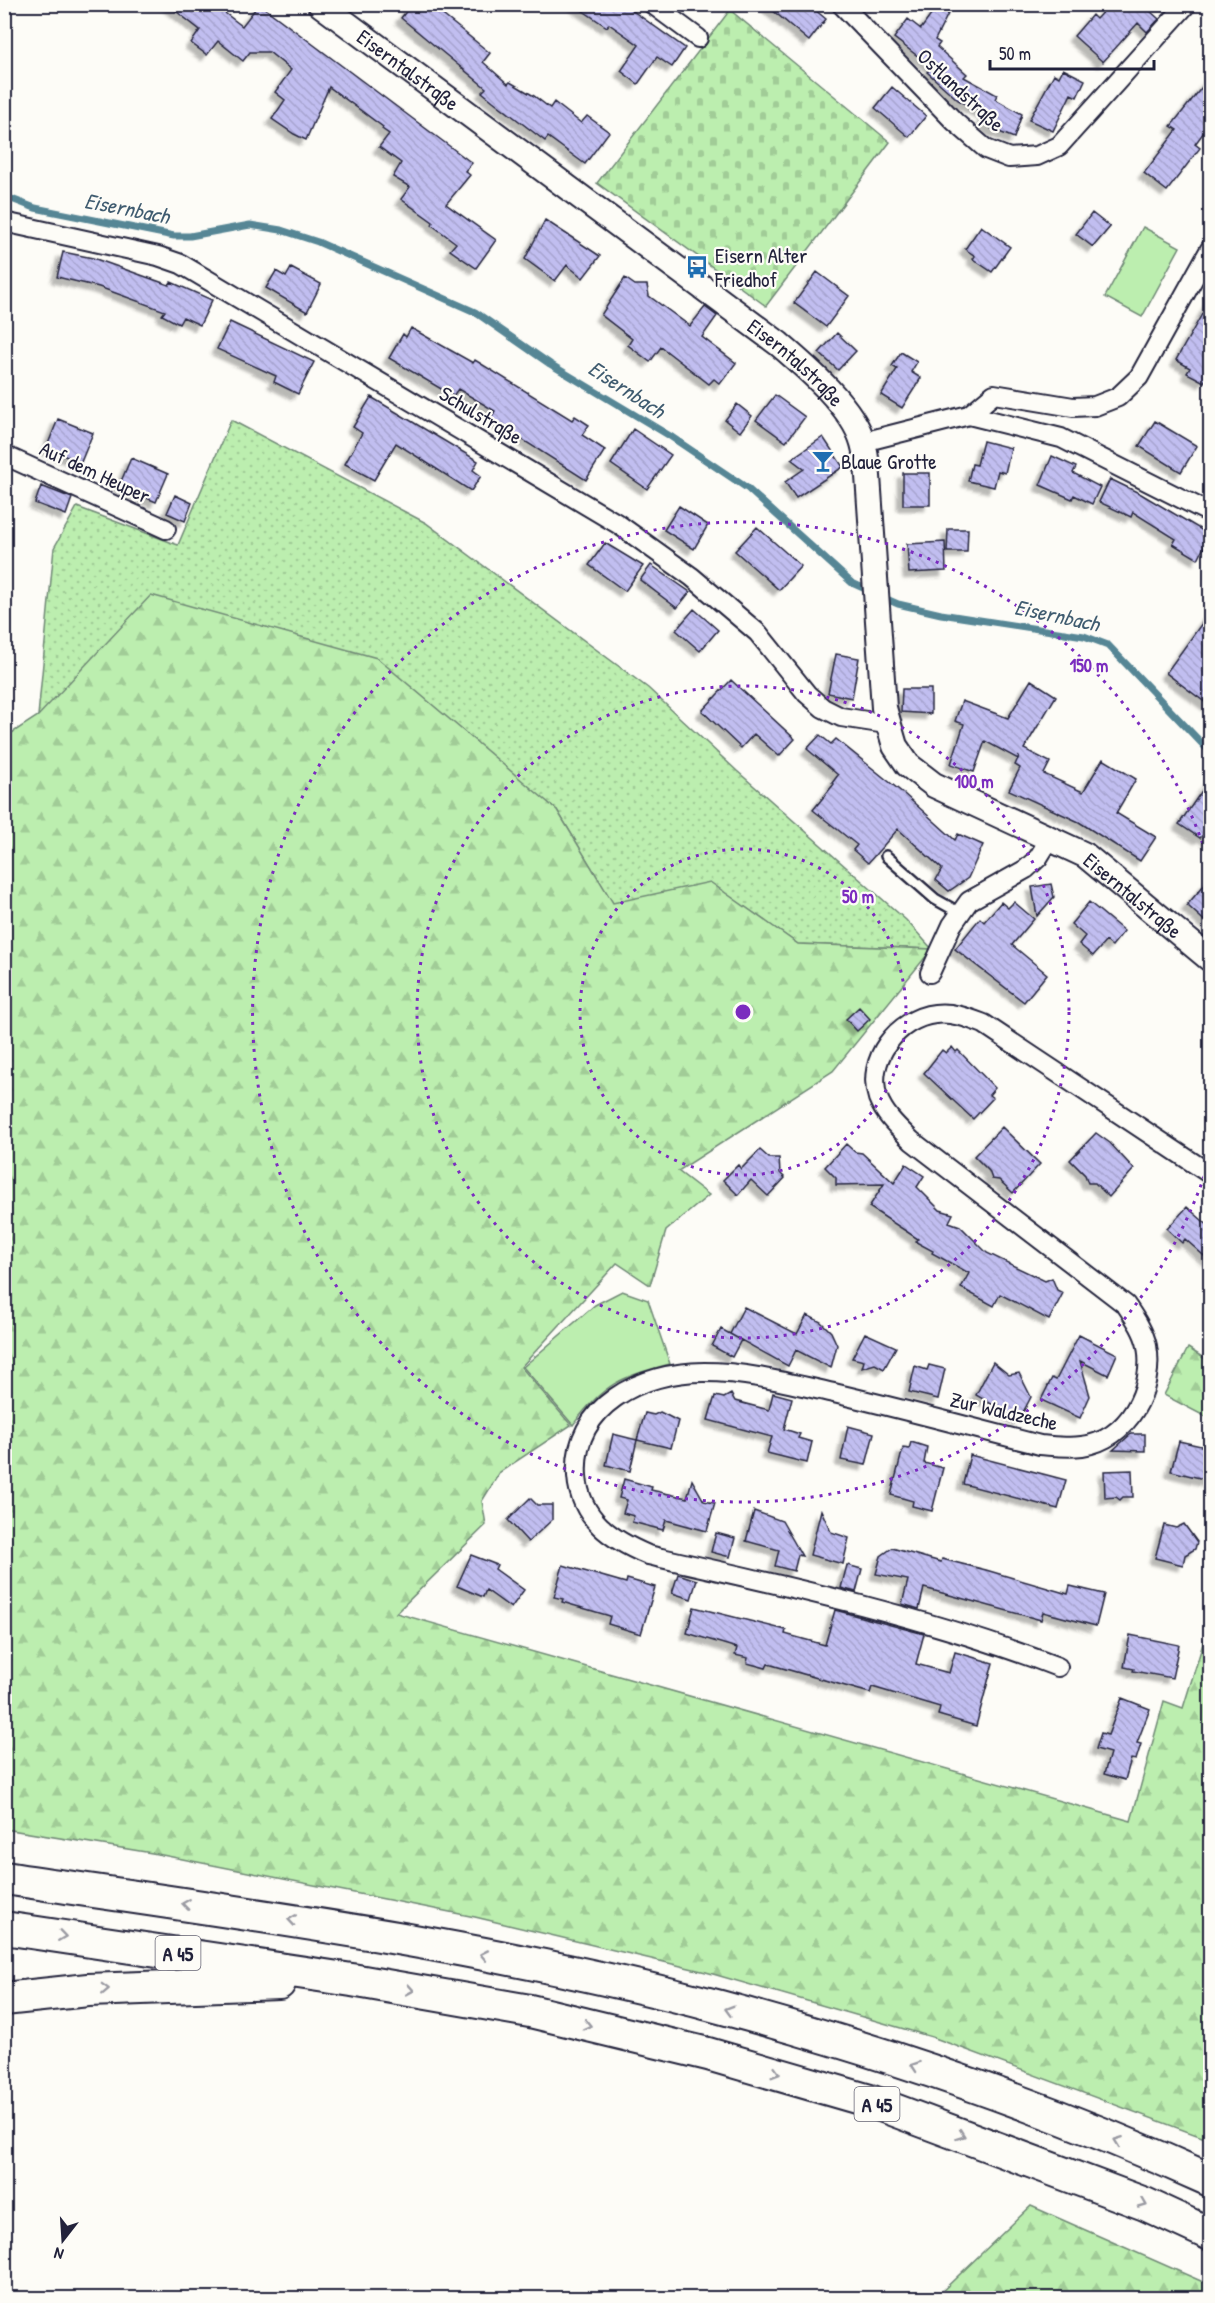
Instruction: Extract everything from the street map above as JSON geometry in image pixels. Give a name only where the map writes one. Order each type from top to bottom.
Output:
[{"type":"highway","name":"A 45","points":[[4,1878],[365,1932],[541,1966],[719,2007],[884,2055],[990,2092],[1210,2180]]},
{"type":"highway","name":"A 45","points":[[4,1928],[352,1980],[530,2011],[708,2054],[848,2095],[1145,2204],[1210,2234]]},
{"type":"highway","points":[[4,1999],[88,1990],[352,1980]]},
{"type":"main road","name":"Eiserntalstraße","points":[[320,4],[779,344],[805,366],[849,416],[863,442],[868,476],[886,724],[895,746],[908,765],[934,785],[1051,837],[1102,866],[1210,959]]},
{"type":"street","points":[[652,4],[698,38]]},
{"type":"street","name":"Ostlandstraße","points":[[841,4],[976,142],[1009,158],[1037,156],[1059,146],[1187,4]]},
{"type":"street","name":"Schulstraße","points":[[4,222],[158,256],[181,264],[394,389],[636,537],[692,577],[758,633],[807,694],[823,708],[841,717],[886,724]]},
{"type":"street","points":[[863,442],[969,415],[994,394],[1073,407],[1095,406],[1118,397],[1138,377],[1210,249]]},
{"type":"street","points":[[969,415],[1061,438],[1210,513]]},
{"type":"street","name":"Auf dem Heuper","points":[[4,455],[166,529]]},
{"type":"street","points":[[930,973],[952,925],[969,901],[1026,869],[1038,858],[1051,837]]},
{"type":"street","name":"Zur Waldzeche","points":[[1058,1667],[937,1624],[800,1589],[648,1555],[626,1545],[605,1533],[583,1503],[577,1470],[579,1444],[590,1420],[600,1408],[616,1396],[640,1384],[669,1376],[703,1372],[756,1375],[1040,1445],[1083,1446],[1099,1441],[1114,1434],[1133,1414],[1144,1390],[1148,1368],[1147,1345],[1126,1305],[912,1141],[890,1120],[883,1107],[876,1080],[881,1056],[887,1043],[904,1025],[919,1018],[936,1014],[960,1015],[984,1024],[1210,1174]]},
{"type":"lane","points":[[886,856],[935,899],[960,913]]},
{"type":"green space","points":[[730,10],[890,142],[766,306],[597,183]]},
{"type":"green space","points":[[1143,227],[1180,247],[1142,317],[1105,297]]},
{"type":"green space","points":[[231,420],[426,523],[648,688],[737,771],[906,920],[932,949],[798,944],[710,883],[613,904],[557,810],[38,716],[54,548],[77,507],[178,545]]},
{"type":"green space","points":[[151,595],[377,658],[557,810],[613,903],[710,882],[798,944],[932,949],[833,1071],[678,1171],[709,1195],[666,1231],[650,1285],[617,1263],[521,1367],[571,1425],[500,1472],[482,1501],[486,1525],[396,1613],[1131,1821],[1164,1701],[1183,1708],[1210,1621],[1210,2140],[932,2037],[706,1972],[475,1917],[152,1853],[5,1829],[4,738],[38,716]]},
{"type":"green space","points":[[622,1291],[648,1300],[670,1364],[639,1373],[615,1384],[594,1400],[573,1425],[523,1367],[595,1305]]},
{"type":"green space","points":[[1188,1348],[1210,1362],[1210,1419],[1164,1395]]},
{"type":"green space","points":[[1031,2206],[1210,2285],[1210,2298],[935,2298]]},
{"type":"building","points":[[167,4],[213,4],[242,26],[259,4],[472,163],[465,171],[470,175],[446,204],[496,240],[476,268],[450,250],[456,243],[432,225],[433,222],[401,199],[410,187],[393,177],[401,163],[379,147],[389,134],[382,129],[383,127],[329,87],[306,140],[294,134],[272,119],[285,100],[275,92],[291,70],[269,52],[250,52],[243,61],[218,41],[207,55],[191,43],[200,30]]},
{"type":"building","points":[[412,4],[429,4],[490,53],[483,62],[508,84],[510,82],[550,108],[554,102],[581,123],[587,116],[609,132],[585,164],[548,137],[545,141],[493,101],[482,92],[486,88],[401,18]]},
{"type":"building","points":[[573,4],[623,4],[685,48],[672,67],[657,57],[638,84],[621,71],[639,45],[609,24],[607,27]]},
{"type":"building","points":[[765,4],[808,4],[826,19],[809,41]]},
{"type":"building","points":[[939,4],[953,4],[935,40],[940,43],[937,47],[967,74],[964,77],[997,95],[995,99],[1022,114],[1014,138],[992,129],[982,120],[985,114],[958,100],[927,72],[932,67],[894,38],[908,19],[921,29]]},
{"type":"building","points":[[1110,4],[1155,4],[1150,11],[1159,19],[1147,32],[1138,23],[1103,62],[1074,36],[1092,15],[1096,19]]},
{"type":"building","points":[[1063,69],[1085,80],[1077,97],[1071,94],[1053,131],[1029,120],[1054,74],[1059,77]]},
{"type":"building","points":[[1210,77],[1210,124],[1195,144],[1200,148],[1167,191],[1144,173],[1177,130],[1171,126]]},
{"type":"building","points":[[892,87],[926,116],[909,137],[875,108]]},
{"type":"building","points":[[1092,213],[1110,227],[1093,247],[1076,234]]},
{"type":"building","points":[[545,220],[600,256],[583,278],[567,265],[555,281],[525,259]]},
{"type":"building","points":[[981,226],[1010,247],[992,272],[973,259],[975,256],[965,249]]},
{"type":"building","points":[[63,252],[93,258],[169,285],[171,282],[212,300],[200,325],[183,317],[179,324],[162,315],[165,311],[99,287],[57,277]]},
{"type":"building","points":[[291,268],[321,284],[307,312],[266,288],[276,271],[286,277]]},
{"type":"building","points":[[817,272],[849,296],[826,327],[794,303]]},
{"type":"building","points":[[625,278],[635,285],[647,285],[649,296],[690,326],[705,307],[717,316],[702,337],[736,363],[720,384],[714,379],[709,384],[661,347],[650,362],[628,345],[632,339],[601,315]]},
{"type":"building","points":[[1210,300],[1210,371],[1204,382],[1187,373],[1190,368],[1176,360]]},
{"type":"building","points":[[230,322],[314,362],[298,394],[274,382],[276,376],[217,349]]},
{"type":"building","points":[[411,328],[473,363],[475,360],[572,420],[575,416],[589,425],[582,435],[605,450],[586,480],[490,419],[495,411],[458,389],[453,396],[389,358],[403,334],[406,337]]},
{"type":"building","points":[[837,333],[856,351],[838,370],[819,353]]},
{"type":"building","points":[[901,352],[917,362],[911,372],[921,378],[902,408],[881,395],[897,369],[892,366]]},
{"type":"building","points":[[775,395],[805,417],[786,442],[756,420]]},
{"type":"building","points":[[371,397],[478,461],[473,470],[481,476],[471,491],[396,443],[374,480],[345,464],[362,433],[353,427]]},
{"type":"building","points":[[737,404],[752,416],[740,432],[725,420]]},
{"type":"building","points":[[58,419],[93,433],[81,462],[46,449]]},
{"type":"building","points":[[1155,421],[1197,446],[1181,472],[1139,446]]},
{"type":"building","points":[[633,429],[671,455],[647,489],[611,464]]},
{"type":"building","points":[[823,437],[843,467],[796,498],[785,482],[804,469],[791,459]]},
{"type":"building","points":[[983,441],[1011,448],[1005,473],[998,471],[994,487],[968,481],[972,464],[977,465]]},
{"type":"building","points":[[1052,456],[1076,467],[1073,473],[1100,487],[1092,504],[1074,495],[1072,499],[1040,485]]},
{"type":"building","points":[[131,458],[168,474],[156,502],[119,486]]},
{"type":"building","points":[[903,473],[930,473],[930,505],[903,505]]},
{"type":"building","points":[[1110,479],[1141,494],[1210,535],[1198,559],[1173,544],[1176,539],[1133,512],[1131,517],[1099,502]]},
{"type":"building","points":[[41,486],[72,498],[66,515],[35,503]]},
{"type":"building","points":[[175,495],[192,503],[185,521],[167,513]]},
{"type":"building","points":[[679,506],[708,525],[694,549],[664,530]]},
{"type":"building","points":[[757,527],[801,566],[779,590],[735,551]]},
{"type":"building","points":[[948,529],[968,529],[967,552],[947,552]]},
{"type":"building","points":[[945,542],[946,571],[909,573],[907,544]]},
{"type":"building","points":[[605,543],[643,566],[625,591],[589,565]]},
{"type":"building","points":[[651,565],[690,592],[677,608],[640,580]]},
{"type":"building","points":[[694,609],[718,630],[700,651],[676,630]]},
{"type":"building","points":[[1210,612],[1210,706],[1166,673]]},
{"type":"building","points":[[836,654],[859,658],[852,698],[828,693]]},
{"type":"building","points":[[731,680],[795,739],[779,756],[754,734],[741,748],[702,711]]},
{"type":"building","points":[[1031,680],[1056,696],[1024,749],[1050,762],[1044,774],[1083,792],[1103,759],[1136,779],[1116,813],[1156,837],[1140,861],[1079,822],[1009,790],[1020,768],[1015,765],[1018,759],[985,741],[974,772],[951,764],[964,724],[955,721],[962,701],[1008,718]]},
{"type":"building","points":[[902,689],[931,689],[931,714],[901,712]]},
{"type":"building","points":[[820,735],[831,744],[836,739],[903,793],[955,840],[958,834],[983,845],[968,878],[949,891],[936,880],[942,869],[898,829],[868,863],[853,850],[857,845],[813,810],[834,784],[832,783],[838,775],[807,749]]},
{"type":"building","points":[[1210,779],[1210,841],[1203,835],[1200,838],[1179,824]]},
{"type":"building","points":[[1210,878],[1210,926],[1187,905]]},
{"type":"building","points":[[1051,884],[1054,897],[1037,916],[1032,887]]},
{"type":"building","points":[[1001,902],[1008,908],[1014,902],[1034,919],[1012,945],[1047,974],[1024,1002],[955,949],[980,918],[984,922]]},
{"type":"building","points":[[1089,902],[1124,931],[1112,946],[1106,941],[1093,956],[1079,944],[1085,936],[1071,924]]},
{"type":"building","points":[[859,1007],[870,1019],[857,1031],[846,1019]]},
{"type":"building","points":[[952,1047],[956,1052],[958,1050],[995,1088],[989,1095],[993,1098],[973,1119],[924,1073],[942,1050],[946,1053]]},
{"type":"building","points":[[1002,1127],[1040,1164],[1013,1193],[999,1180],[992,1179],[989,1171],[974,1156]]},
{"type":"building","points":[[1096,1133],[1110,1143],[1134,1169],[1109,1197],[1095,1183],[1088,1183],[1085,1175],[1070,1160]]},
{"type":"building","points":[[846,1144],[855,1152],[862,1153],[894,1183],[906,1164],[924,1176],[917,1187],[940,1210],[953,1214],[949,1222],[960,1226],[987,1253],[1045,1281],[1052,1278],[1057,1290],[1063,1293],[1049,1320],[1000,1294],[994,1306],[961,1288],[969,1273],[932,1253],[933,1251],[916,1242],[918,1239],[869,1207],[884,1184],[836,1185],[836,1178],[825,1167]]},
{"type":"building","points":[[760,1150],[769,1158],[779,1158],[780,1173],[785,1178],[768,1196],[751,1180],[738,1195],[723,1180],[738,1165],[741,1169]]},
{"type":"building","points":[[1187,1207],[1210,1227],[1210,1261],[1185,1239],[1182,1243],[1167,1229]]},
{"type":"building","points":[[744,1307],[797,1334],[807,1315],[821,1322],[831,1332],[837,1345],[831,1368],[796,1350],[788,1366],[730,1334]]},
{"type":"building","points":[[721,1329],[741,1340],[732,1357],[712,1346]]},
{"type":"building","points":[[865,1333],[896,1347],[884,1369],[875,1364],[862,1368],[864,1361],[852,1358]]},
{"type":"building","points":[[1079,1335],[1117,1354],[1108,1375],[1080,1361],[1090,1396],[1080,1418],[1041,1400],[1052,1378],[1056,1380]]},
{"type":"building","points":[[993,1362],[1009,1375],[1019,1373],[1031,1397],[1019,1420],[976,1395]]},
{"type":"building","points":[[929,1365],[945,1369],[938,1399],[909,1392],[915,1366],[927,1370]]},
{"type":"building","points":[[773,1393],[792,1398],[784,1429],[800,1434],[798,1438],[812,1442],[807,1463],[767,1453],[772,1437],[708,1420],[715,1396],[724,1398],[731,1394],[735,1401],[769,1410]]},
{"type":"building","points":[[660,1412],[678,1421],[671,1448],[637,1440],[645,1413],[654,1415]]},
{"type":"building","points":[[848,1426],[874,1433],[866,1465],[841,1460]]},
{"type":"building","points":[[613,1434],[637,1440],[630,1471],[606,1465]]},
{"type":"building","points":[[1131,1434],[1145,1434],[1145,1451],[1113,1450]]},
{"type":"building","points":[[1179,1441],[1210,1448],[1208,1480],[1171,1471]]},
{"type":"building","points":[[911,1442],[927,1447],[924,1463],[943,1468],[932,1511],[912,1506],[913,1501],[891,1495],[903,1448],[909,1449]]},
{"type":"building","points":[[970,1455],[1066,1480],[1058,1509],[963,1484]]},
{"type":"building","points":[[1132,1470],[1133,1497],[1123,1497],[1120,1500],[1116,1497],[1105,1498],[1104,1471]]},
{"type":"building","points":[[624,1479],[652,1487],[651,1490],[687,1498],[692,1480],[704,1501],[715,1503],[707,1531],[666,1520],[663,1530],[632,1522],[634,1516],[623,1513],[627,1500],[619,1498]]},
{"type":"building","points":[[530,1498],[537,1505],[552,1505],[552,1520],[528,1542],[508,1520]]},
{"type":"building","points":[[821,1510],[831,1532],[849,1538],[843,1564],[810,1555]]},
{"type":"building","points":[[754,1511],[782,1521],[802,1556],[798,1555],[794,1571],[775,1566],[779,1550],[746,1541]]},
{"type":"building","points":[[1184,1524],[1197,1542],[1195,1549],[1185,1555],[1183,1565],[1155,1558],[1164,1525],[1176,1528]]},
{"type":"building","points":[[716,1533],[735,1538],[730,1557],[711,1552]]},
{"type":"building","points":[[892,1548],[941,1562],[942,1559],[986,1570],[1068,1594],[1070,1586],[1104,1594],[1096,1626],[1043,1612],[1041,1620],[924,1588],[919,1609],[902,1604],[908,1580],[876,1574],[881,1556]]},
{"type":"building","points":[[471,1555],[497,1565],[495,1569],[524,1590],[511,1608],[486,1590],[483,1597],[457,1586]]},
{"type":"building","points":[[563,1565],[626,1583],[627,1579],[655,1587],[641,1634],[608,1624],[610,1616],[562,1602],[563,1599],[554,1597]]},
{"type":"building","points":[[847,1565],[862,1569],[856,1592],[841,1588]]},
{"type":"building","points":[[678,1574],[697,1580],[691,1599],[672,1593]]},
{"type":"building","points":[[694,1607],[786,1630],[785,1634],[825,1645],[835,1610],[924,1634],[916,1664],[949,1673],[955,1652],[993,1663],[976,1726],[938,1715],[940,1707],[872,1687],[870,1693],[768,1664],[766,1668],[747,1663],[748,1658],[735,1655],[737,1648],[687,1633]]},
{"type":"building","points":[[1130,1635],[1179,1645],[1172,1678],[1133,1671],[1134,1669],[1124,1667]]},
{"type":"building","points":[[1122,1698],[1150,1709],[1137,1743],[1141,1744],[1136,1760],[1131,1759],[1125,1780],[1104,1774],[1110,1753],[1096,1749],[1101,1733],[1108,1735]]},
{"type":"waterway","name":"Eisernbach","points":[[4,148],[9,198],[35,208],[174,236],[190,236],[250,225],[281,230],[318,242],[475,312],[550,364],[670,436],[747,488],[852,583],[872,592]]},
{"type":"waterway","name":"Eisernbach","points":[[882,597],[898,604],[941,614],[1084,636],[1108,645],[1210,752]]},
{"type":"place","name":"Eisern Alter Friedhof","points":[[697,267]]},
{"type":"place","name":"Blaue Grotte","points":[[823,461]]}]
